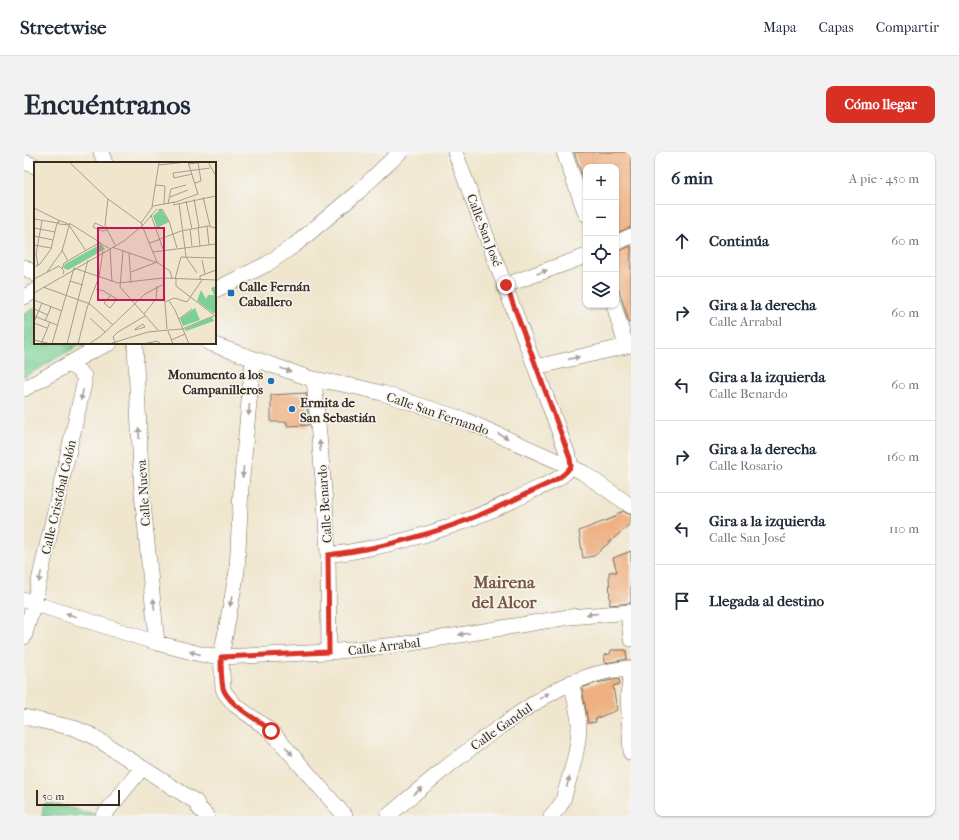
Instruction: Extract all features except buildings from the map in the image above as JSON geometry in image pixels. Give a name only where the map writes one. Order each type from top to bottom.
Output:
[{"type":"street","points":[[100,152],[105,162]]},
{"type":"street","points":[[216,290],[252,272],[284,253],[358,192],[400,152]]},
{"type":"street","name":"Calle San José","points":[[455,152],[570,458],[571,466]]},
{"type":"street","points":[[564,152],[583,206]]},
{"type":"street","points":[[24,162],[34,166]]},
{"type":"street","points":[[619,242],[631,236]]},
{"type":"street","points":[[506,285],[583,257]]},
{"type":"street","points":[[24,267],[34,273]]},
{"type":"street","points":[[24,297],[34,292]]},
{"type":"street","points":[[536,367],[628,346],[615,308]]},
{"type":"street","points":[[24,389],[93,347],[106,344]]},
{"type":"street","name":"Calle Nueva","points":[[135,344],[142,493],[157,643]]},
{"type":"street","name":"Calle San Fernando","points":[[212,344],[314,379],[382,393],[465,420],[571,466],[605,487],[631,506]]},
{"type":"street","points":[[253,359],[241,488],[237,571],[229,607],[221,657],[223,688],[235,705],[271,731],[345,816]]},
{"type":"street","name":"Calle Cristóbal Colón","points":[[24,637],[29,601],[84,384],[84,376],[70,362]]},
{"type":"street","name":"Calle Benardo","points":[[314,379],[325,502],[328,555],[329,652]]},
{"type":"street","points":[[328,555],[388,546],[419,537],[472,518],[554,481],[564,475],[571,466]]},
{"type":"street","name":"Calle Arrabal","points":[[29,601],[157,643],[200,654],[221,657],[329,652],[405,644],[569,616],[630,612]]},
{"type":"street","points":[[630,612],[631,638]]},
{"type":"street","name":"Calle Gandul","points":[[388,816],[474,745],[548,694],[586,676],[608,671],[631,675]]},
{"type":"street","points":[[631,675],[628,695],[631,752]]},
{"type":"street","points":[[551,816],[563,800],[576,750],[579,724],[571,682]]},
{"type":"street","points":[[24,717],[83,731],[196,802],[201,813]]},
{"type":"street","points":[[103,816],[142,768]]},
{"type":"green space","points":[[34,309],[34,344],[91,344],[87,347],[79,345],[24,377],[24,314]]},
{"type":"green space","points":[[44,802],[95,814],[93,816],[42,816]]},
{"type":"place","name":"Calle Fernán Caballero","points":[[231,293]]},
{"type":"place","name":"Monumento a los Campanilleros","points":[[271,381]]},
{"type":"place","name":"Ermita de San Sebastián","points":[[292,409]]},
{"type":"district","name":"Mairena del Alcor","points":[[504,592]]},
{"type":"route","points":[[271,731],[235,705],[225,693],[223,688],[221,657],[329,652],[328,555],[388,546],[419,537],[472,518],[554,481],[564,475],[571,466],[570,458],[506,285]]}]
